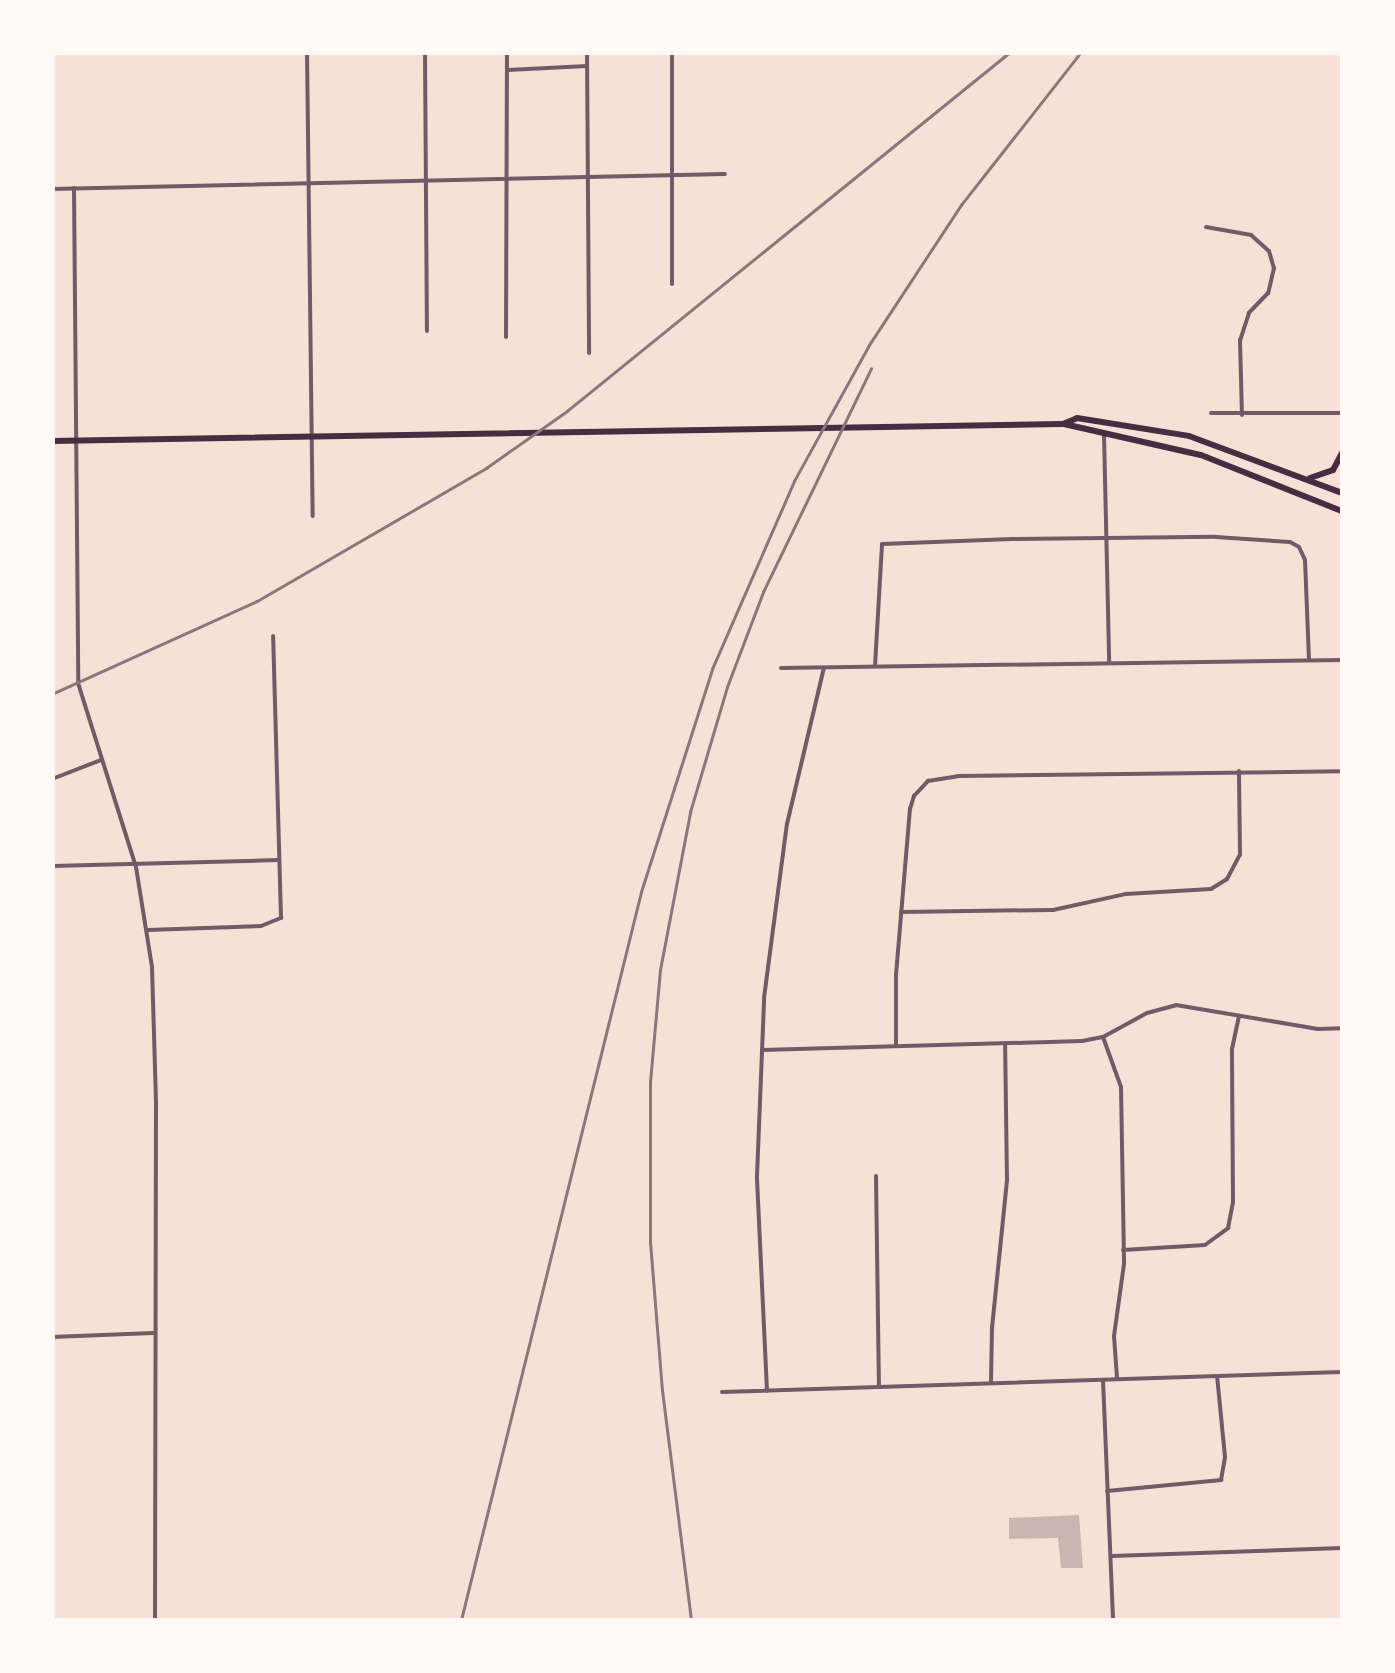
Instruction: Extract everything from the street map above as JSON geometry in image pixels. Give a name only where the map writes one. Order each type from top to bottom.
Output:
[{"type":"main road","points":[[1063,424],[1077,418],[1168,430],[1342,493]]},
{"type":"main road","points":[[52,441],[1063,424],[1217,460],[1342,511]]},
{"type":"main road","points":[[1304,478],[1333,470],[1342,454]]},
{"type":"street","points":[[307,52],[313,516]]},
{"type":"street","points":[[425,52],[428,331]]},
{"type":"street","points":[[506,336],[507,52]]},
{"type":"street","points":[[587,52],[589,353]]},
{"type":"street","points":[[672,52],[672,284]]},
{"type":"street","points":[[507,70],[587,66]]},
{"type":"street","points":[[52,189],[725,174]]},
{"type":"street","points":[[74,188],[78,682],[136,865],[148,929],[156,1084],[155,1620]]},
{"type":"street","points":[[1206,227],[1251,236],[1269,252],[1274,268],[1268,293],[1249,313],[1240,340],[1242,415]]},
{"type":"street","points":[[1211,413],[1342,413]]},
{"type":"street","points":[[1342,432],[1342,476]]},
{"type":"street","points":[[1104,434],[1109,663]]},
{"type":"street","points":[[876,666],[882,544],[1105,538],[1216,537],[1296,545],[1306,567],[1309,660]]},
{"type":"street","points":[[148,929],[274,922],[281,918],[284,903],[274,636]]},
{"type":"street","points":[[781,668],[1342,660]]},
{"type":"street","points":[[767,1391],[758,1227],[760,1050],[780,866],[824,668]]},
{"type":"street","points":[[52,779],[101,760]]},
{"type":"street","points":[[901,912],[1053,910],[1126,894],[1211,889],[1229,877],[1240,855],[1239,771]]},
{"type":"street","points":[[896,1046],[901,912],[911,804],[921,786],[933,778],[1342,771]]},
{"type":"street","points":[[52,866],[280,860]]},
{"type":"street","points":[[760,1050],[1005,1044],[1104,1037],[1166,1006],[1318,1029],[1342,1028]]},
{"type":"street","points":[[1123,1250],[1205,1245],[1228,1228],[1233,1202],[1232,1049],[1239,1015]]},
{"type":"street","points":[[1104,1037],[1121,1087],[1123,1250],[1114,1336],[1118,1379]]},
{"type":"street","points":[[991,1383],[992,1328],[1007,1181],[1005,1044]]},
{"type":"street","points":[[876,1176],[879,1386]]},
{"type":"street","points":[[52,1337],[154,1333]]},
{"type":"street","points":[[722,1392],[1342,1372]]},
{"type":"street","points":[[1107,1491],[1219,1482],[1225,1458],[1217,1376]]},
{"type":"street","points":[[1103,1380],[1113,1620]]},
{"type":"street","points":[[1111,1557],[1342,1548]]},
{"type":"building","points":[[1079,1515],[1083,1568],[1061,1568],[1058,1538],[1009,1539],[1009,1518]]},
{"type":"railway","points":[[52,694],[257,601],[486,468],[567,411],[1010,52]]},
{"type":"railway","points":[[461,1620],[641,892],[712,669],[794,481],[869,345],[961,205],[1081,52]]},
{"type":"railway","points":[[691,1620],[662,1391],[650,1243],[650,1082],[660,970],[690,812],[727,687],[763,592],[871,369]]}]
